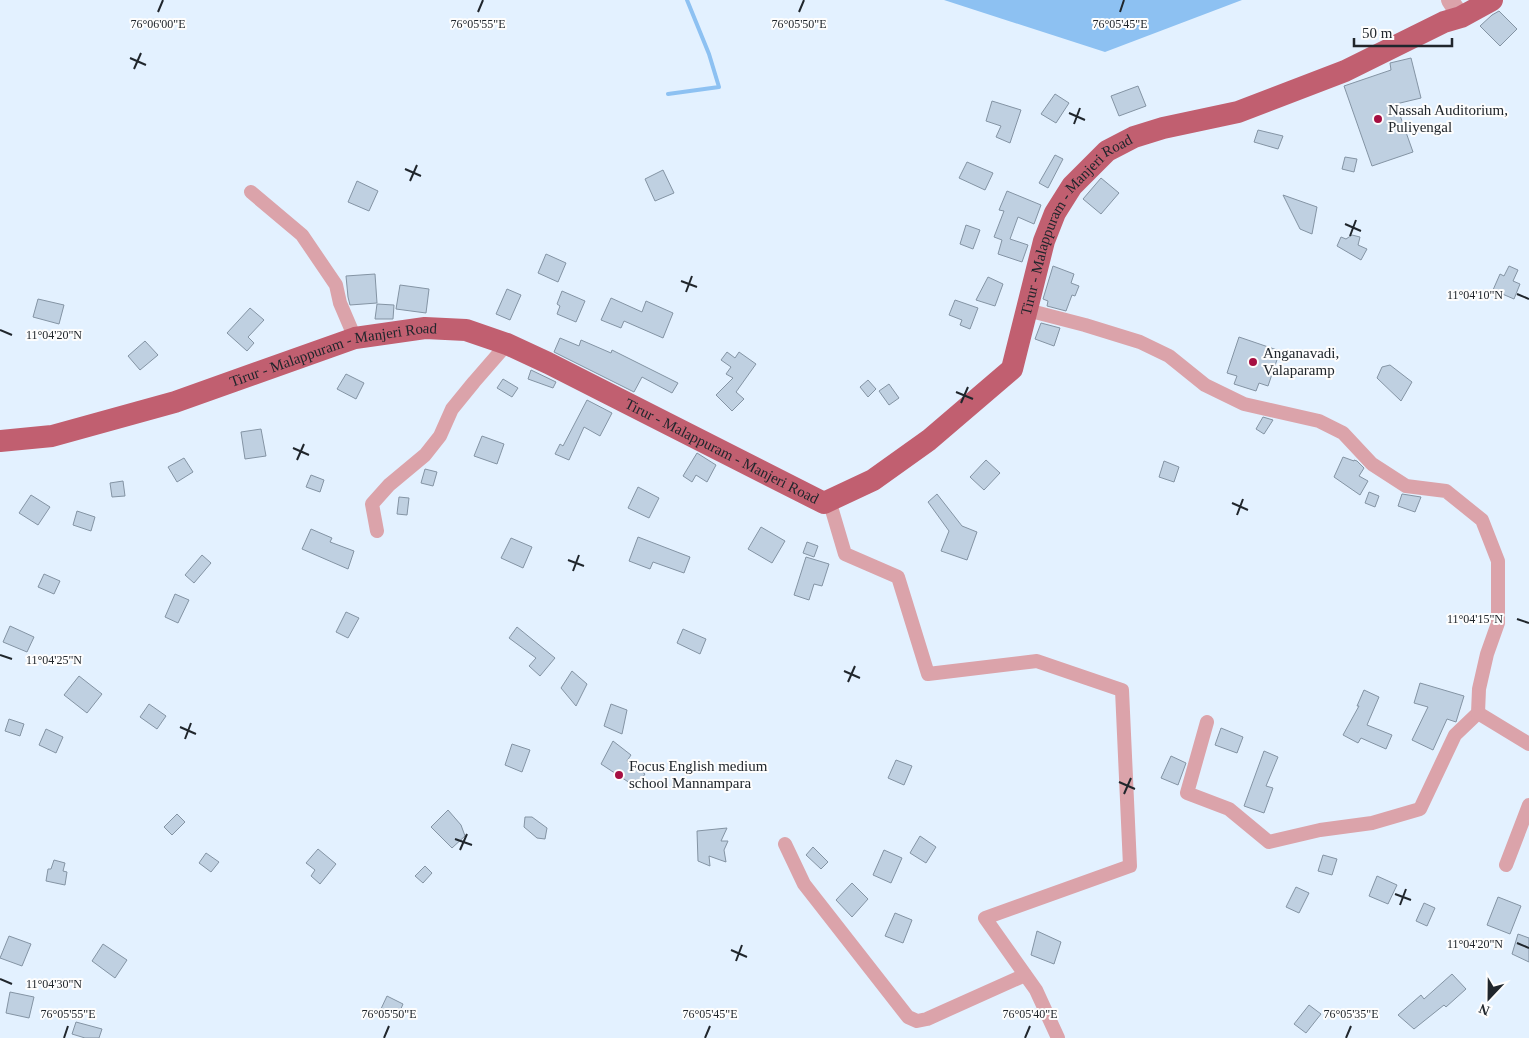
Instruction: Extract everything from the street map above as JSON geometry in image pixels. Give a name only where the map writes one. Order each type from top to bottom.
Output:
[{"type":"main road","name":"Tirur - Malappuram - Manjeri Road","points":[[0,440],[52,436],[175,402],[355,338],[425,328],[466,330],[507,344],[617,397],[824,503],[874,480],[929,440],[1012,370],[1044,241],[1055,213],[1072,186],[1107,151],[1134,137],[1163,128],[1238,112],[1345,71],[1444,22],[1456,8],[1492,0]]},
{"type":"street","points":[[250,192],[302,235],[336,285],[340,303],[355,338]]},
{"type":"street","points":[[1027,310],[1140,342],[1169,356],[1205,384],[1244,404],[1319,422],[1344,433],[1372,464],[1406,486],[1446,491],[1482,520],[1498,561],[1498,624],[1487,654],[1479,688],[1478,713],[1455,736],[1420,809],[1372,823],[1320,830],[1269,842],[1229,809],[1187,793],[1207,722]]},
{"type":"street","points":[[377,531],[372,504],[389,485],[425,455],[440,436],[452,410],[507,344]]},
{"type":"street","points":[[829,500],[844,554],[898,577],[928,674],[1037,661],[1122,690],[1130,866],[985,918],[1036,990],[1058,1038]]},
{"type":"street","points":[[1478,713],[1529,744]]},
{"type":"street","points":[[1506,865],[1529,805]]},
{"type":"street","points":[[785,844],[804,884],[908,1017],[917,1021],[927,1019],[1025,975]]},
{"type":"water","points":[[944,0],[1242,0],[1105,52]]},
{"type":"building","points":[[1499,11],[1517,29],[1500,46],[1480,26]]},
{"type":"building","name":"Nassah Auditorium, Puliyengal","points":[[1411,58],[1421,98],[1396,104],[1413,152],[1372,166],[1344,86],[1391,70],[1390,63]]},
{"type":"building","points":[[1138,86],[1146,106],[1119,116],[1111,96]]},
{"type":"building","points":[[1055,94],[1069,103],[1056,123],[1041,114]]},
{"type":"building","points":[[992,101],[1021,110],[1010,143],[996,137],[1001,126],[986,121]]},
{"type":"building","points":[[1258,130],[1283,136],[1278,149],[1254,142]]},
{"type":"building","points":[[1055,155],[1063,159],[1048,188],[1039,183]]},
{"type":"building","points":[[1345,157],[1357,159],[1354,172],[1342,169]]},
{"type":"building","points":[[967,162],[993,173],[985,190],[959,178]]},
{"type":"building","points":[[663,170],[674,193],[655,201],[645,179]]},
{"type":"building","points":[[1101,178],[1119,193],[1101,214],[1083,199]]},
{"type":"building","points":[[357,181],[378,191],[369,211],[348,202]]},
{"type":"building","points":[[1007,191],[1041,205],[1034,224],[1018,217],[1010,239],[1028,245],[1022,262],[998,254],[1002,240],[994,237],[1004,211],[999,210]]},
{"type":"building","points":[[1283,195],[1317,207],[1312,234],[1300,229]]},
{"type":"building","points":[[966,225],[980,230],[973,249],[960,244]]},
{"type":"building","points":[[1352,235],[1360,237],[1358,245],[1367,249],[1361,260],[1337,246],[1341,237],[1346,239]]},
{"type":"building","points":[[546,254],[566,263],[558,282],[538,273]]},
{"type":"building","points":[[1053,266],[1074,274],[1071,283],[1079,286],[1075,296],[1072,295],[1066,311],[1047,306],[1048,301],[1043,299]]},
{"type":"building","points":[[1509,266],[1518,270],[1513,281],[1520,284],[1514,299],[1493,290],[1500,274],[1504,276]]},
{"type":"building","points":[[375,274],[377,303],[350,305],[346,276]]},
{"type":"building","points":[[988,277],[1003,284],[995,306],[976,300]]},
{"type":"building","points":[[400,285],[429,289],[426,313],[396,309]]},
{"type":"building","points":[[507,289],[521,295],[510,320],[496,314]]},
{"type":"building","points":[[562,291],[585,301],[576,322],[557,314],[560,306],[557,304]]},
{"type":"building","points":[[611,298],[642,312],[646,301],[673,313],[663,338],[624,321],[621,328],[601,320]]},
{"type":"building","points":[[38,299],[64,305],[59,324],[33,317]]},
{"type":"building","points":[[955,300],[978,308],[970,329],[960,325],[962,320],[949,315]]},
{"type":"building","points":[[377,304],[394,305],[393,319],[375,319]]},
{"type":"building","points":[[250,308],[264,320],[248,337],[254,343],[247,351],[227,333]]},
{"type":"building","points":[[1041,323],[1060,328],[1054,346],[1035,339]]},
{"type":"building","name":"Anganavadi, Valaparamp","points":[[1239,337],[1280,351],[1268,386],[1259,383],[1256,391],[1234,384],[1237,376],[1227,373]]},
{"type":"building","points":[[560,338],[579,346],[581,340],[611,353],[612,350],[678,383],[672,393],[642,377],[634,392],[554,352]]},
{"type":"building","points":[[145,341],[158,355],[140,370],[128,356]]},
{"type":"building","points":[[727,352],[735,358],[739,352],[756,364],[736,392],[744,399],[732,411],[716,395],[733,378],[726,374],[731,367],[721,360]]},
{"type":"building","points":[[1390,365],[1412,382],[1401,401],[1377,378],[1382,367]]},
{"type":"building","points":[[531,370],[556,382],[553,388],[528,379]]},
{"type":"building","points":[[346,374],[364,383],[356,399],[337,389]]},
{"type":"building","points":[[503,379],[518,388],[512,397],[497,388]]},
{"type":"building","points":[[868,380],[876,389],[868,397],[860,387]]},
{"type":"building","points":[[889,384],[899,398],[889,405],[879,391]]},
{"type":"building","points":[[587,400],[612,413],[600,436],[584,427],[569,460],[555,454],[560,444],[563,446]]},
{"type":"building","points":[[1263,417],[1273,420],[1264,434],[1256,429]]},
{"type":"building","points":[[261,429],[266,456],[245,459],[241,432]]},
{"type":"building","points":[[482,436],[504,444],[497,464],[474,456]]},
{"type":"building","points":[[697,453],[716,465],[707,482],[696,475],[692,482],[683,476]]},
{"type":"building","points":[[1343,457],[1357,461],[1364,468],[1359,476],[1368,481],[1360,495],[1334,477]]},
{"type":"building","points":[[184,458],[193,472],[177,482],[168,467]]},
{"type":"building","points":[[986,460],[1000,473],[984,490],[970,477]]},
{"type":"building","points":[[1164,461],[1179,467],[1174,482],[1159,477]]},
{"type":"building","points":[[425,469],[437,472],[433,486],[421,483]]},
{"type":"building","points":[[311,475],[324,480],[320,492],[306,487]]},
{"type":"building","points":[[123,481],[125,496],[112,497],[110,483]]},
{"type":"building","points":[[638,487],[659,498],[649,518],[628,508]]},
{"type":"building","points":[[1369,492],[1379,496],[1375,507],[1365,503]]},
{"type":"building","points":[[937,494],[962,526],[977,532],[967,560],[941,551],[949,531],[928,502]]},
{"type":"building","points":[[1402,494],[1421,497],[1415,512],[1398,506]]},
{"type":"building","points":[[31,495],[50,507],[38,525],[19,513]]},
{"type":"building","points":[[399,497],[409,498],[407,515],[397,514]]},
{"type":"building","points":[[77,511],[95,517],[91,531],[73,525]]},
{"type":"building","points":[[761,527],[785,541],[772,563],[748,549]]},
{"type":"building","points":[[311,529],[332,538],[330,542],[354,551],[348,569],[302,549]]},
{"type":"building","points":[[638,537],[690,557],[684,573],[653,562],[650,569],[629,561]]},
{"type":"building","points":[[511,538],[532,547],[523,568],[501,558]]},
{"type":"building","points":[[807,542],[818,546],[814,557],[803,553]]},
{"type":"building","points":[[202,555],[211,563],[194,583],[185,575]]},
{"type":"building","points":[[806,557],[829,564],[822,586],[814,584],[809,600],[794,595]]},
{"type":"building","points":[[44,574],[60,581],[54,594],[38,587]]},
{"type":"building","points":[[175,594],[189,600],[178,623],[165,617]]},
{"type":"building","points":[[346,612],[359,618],[348,638],[336,632]]},
{"type":"building","points":[[10,626],[34,637],[27,652],[3,642]]},
{"type":"building","points":[[517,627],[555,658],[540,676],[529,666],[536,658],[509,638]]},
{"type":"building","points":[[683,629],[706,639],[700,654],[677,643]]},
{"type":"building","points":[[572,671],[587,684],[576,706],[561,688]]},
{"type":"building","points":[[79,676],[102,694],[87,713],[64,695]]},
{"type":"building","points":[[1420,683],[1464,696],[1456,722],[1447,719],[1433,750],[1412,740],[1428,707],[1414,703]]},
{"type":"building","points":[[1364,690],[1379,697],[1367,725],[1392,735],[1386,749],[1361,738],[1358,743],[1343,735],[1359,706],[1357,706]]},
{"type":"building","points":[[149,704],[166,716],[157,729],[140,717]]},
{"type":"building","points":[[611,704],[627,710],[622,734],[604,726]]},
{"type":"building","points":[[9,719],[24,724],[20,736],[5,731]]},
{"type":"building","points":[[1221,728],[1243,737],[1237,753],[1215,745]]},
{"type":"building","points":[[46,729],[63,737],[56,753],[39,745]]},
{"type":"building","points":[[613,741],[631,755],[627,761],[645,774],[636,787],[601,764]]},
{"type":"building","points":[[512,744],[530,750],[522,772],[505,765]]},
{"type":"building","points":[[1264,751],[1278,757],[1266,786],[1273,788],[1264,813],[1244,806]]},
{"type":"building","points":[[1171,756],[1186,763],[1178,785],[1161,778]]},
{"type":"building","points":[[896,760],[912,766],[904,785],[888,778]]},
{"type":"building","points":[[448,810],[461,825],[465,836],[452,848],[431,827]]},
{"type":"building","points":[[177,814],[185,822],[172,835],[164,827]]},
{"type":"building","points":[[525,817],[532,817],[547,828],[545,839],[537,838],[524,827]]},
{"type":"building","points":[[727,828],[721,841],[728,841],[724,850],[726,862],[709,856],[710,866],[698,861],[697,831]]},
{"type":"building","points":[[920,836],[936,847],[926,863],[910,853]]},
{"type":"building","points":[[813,847],[828,862],[821,869],[806,855]]},
{"type":"building","points":[[318,849],[336,864],[320,884],[311,876],[315,870],[306,863]]},
{"type":"building","points":[[884,850],[902,858],[891,883],[873,875]]},
{"type":"building","points":[[206,853],[219,862],[211,872],[199,863]]},
{"type":"building","points":[[1323,855],[1337,859],[1332,875],[1318,871]]},
{"type":"building","points":[[54,860],[65,863],[63,871],[67,872],[65,885],[46,881],[48,869],[51,869]]},
{"type":"building","points":[[425,866],[432,873],[423,883],[415,876]]},
{"type":"building","points":[[1377,876],[1397,885],[1388,904],[1369,896]]},
{"type":"building","points":[[852,883],[868,899],[852,917],[836,900]]},
{"type":"building","points":[[1296,887],[1309,893],[1299,913],[1286,907]]},
{"type":"building","points":[[1498,897],[1521,906],[1510,934],[1487,925]]},
{"type":"building","points":[[1424,903],[1435,908],[1427,926],[1416,921]]},
{"type":"building","points":[[895,913],[912,920],[903,943],[885,936]]},
{"type":"building","points":[[1037,931],[1061,942],[1054,964],[1031,955]]},
{"type":"building","points":[[1518,934],[1529,938],[1529,962],[1512,954]]},
{"type":"building","points":[[9,936],[31,944],[22,966],[0,958]]},
{"type":"building","points":[[103,944],[127,960],[115,978],[92,961]]},
{"type":"building","points":[[1452,974],[1466,989],[1446,1007],[1444,1005],[1414,1029],[1398,1015],[1421,995],[1424,999]]},
{"type":"building","points":[[10,992],[34,997],[29,1018],[6,1013]]},
{"type":"building","points":[[387,996],[403,1004],[397,1018],[380,1011]]},
{"type":"building","points":[[1309,1005],[1321,1014],[1306,1033],[1294,1024]]},
{"type":"building","points":[[76,1022],[102,1029],[99,1038],[85,1038],[72,1034]]},
{"type":"waterway","points":[[668,94],[719,87],[709,54],[687,0]]},
{"type":"place","name":"Nassah Auditorium, Puliyengal","points":[[1378,119]]},
{"type":"place","name":"Anganavadi, Valaparamp","points":[[1253,362]]},
{"type":"place","name":"Focus English medium school Mannampara","points":[[619,775]]}]
